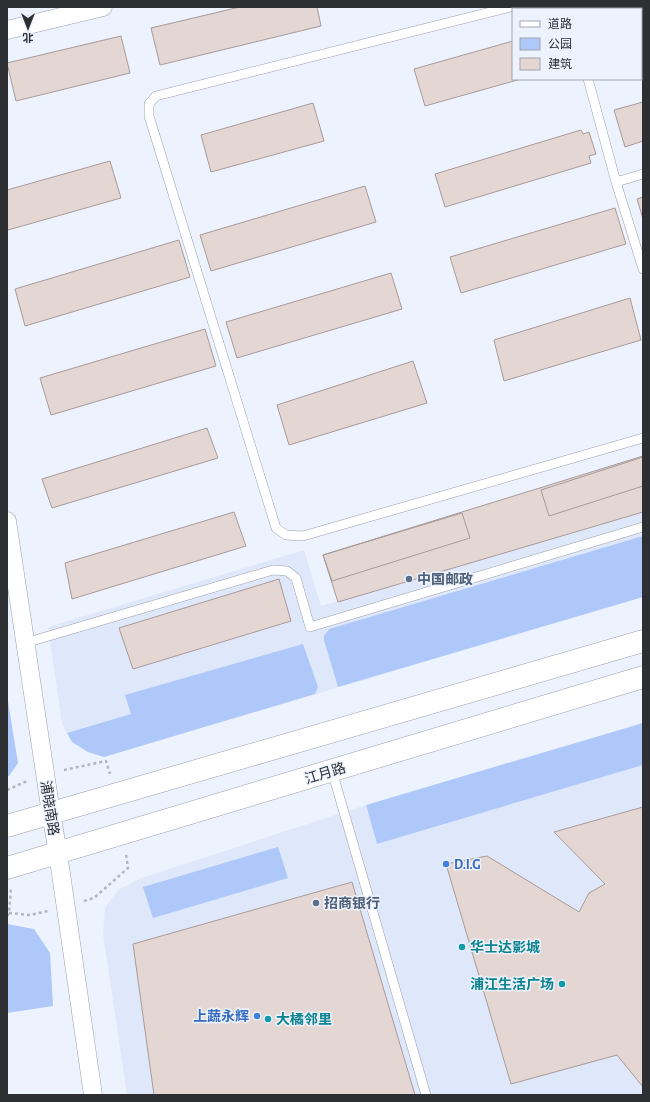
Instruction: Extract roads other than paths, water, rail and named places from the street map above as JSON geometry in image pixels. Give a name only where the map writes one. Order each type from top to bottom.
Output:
[{"type":"street","points":[[7,30],[103,7]]},
{"type":"street","name":"浦晓南路","points":[[7,521],[11,576],[25,643],[58,853],[92,1095]]},
{"type":"street","points":[[7,826],[643,641]]},
{"type":"street","name":"江月路","points":[[7,868],[643,677]]},
{"type":"lane","points":[[510,7],[156,96],[149,104],[149,116],[276,528],[286,535],[303,536],[643,438]]},
{"type":"lane","points":[[588,80],[616,182],[643,270]]},
{"type":"lane","points":[[616,182],[643,174]]},
{"type":"lane","points":[[25,643],[273,570],[287,570],[296,578],[310,627],[643,527]]},
{"type":"lane","points":[[332,771],[426,1095]]},
{"type":"place","name":"中国邮政","points":[[409,579]]},
{"type":"place","name":"D.I.G","points":[[446,864]]},
{"type":"place","name":"招商银行","points":[[316,903]]},
{"type":"place","name":"华士达影城","points":[[462,947]]},
{"type":"place","name":"浦江生活广场","points":[[562,984]]},
{"type":"place","name":"上蔬永辉","points":[[257,1016]]},
{"type":"place","name":"大橘邻里","points":[[268,1019]]}]
